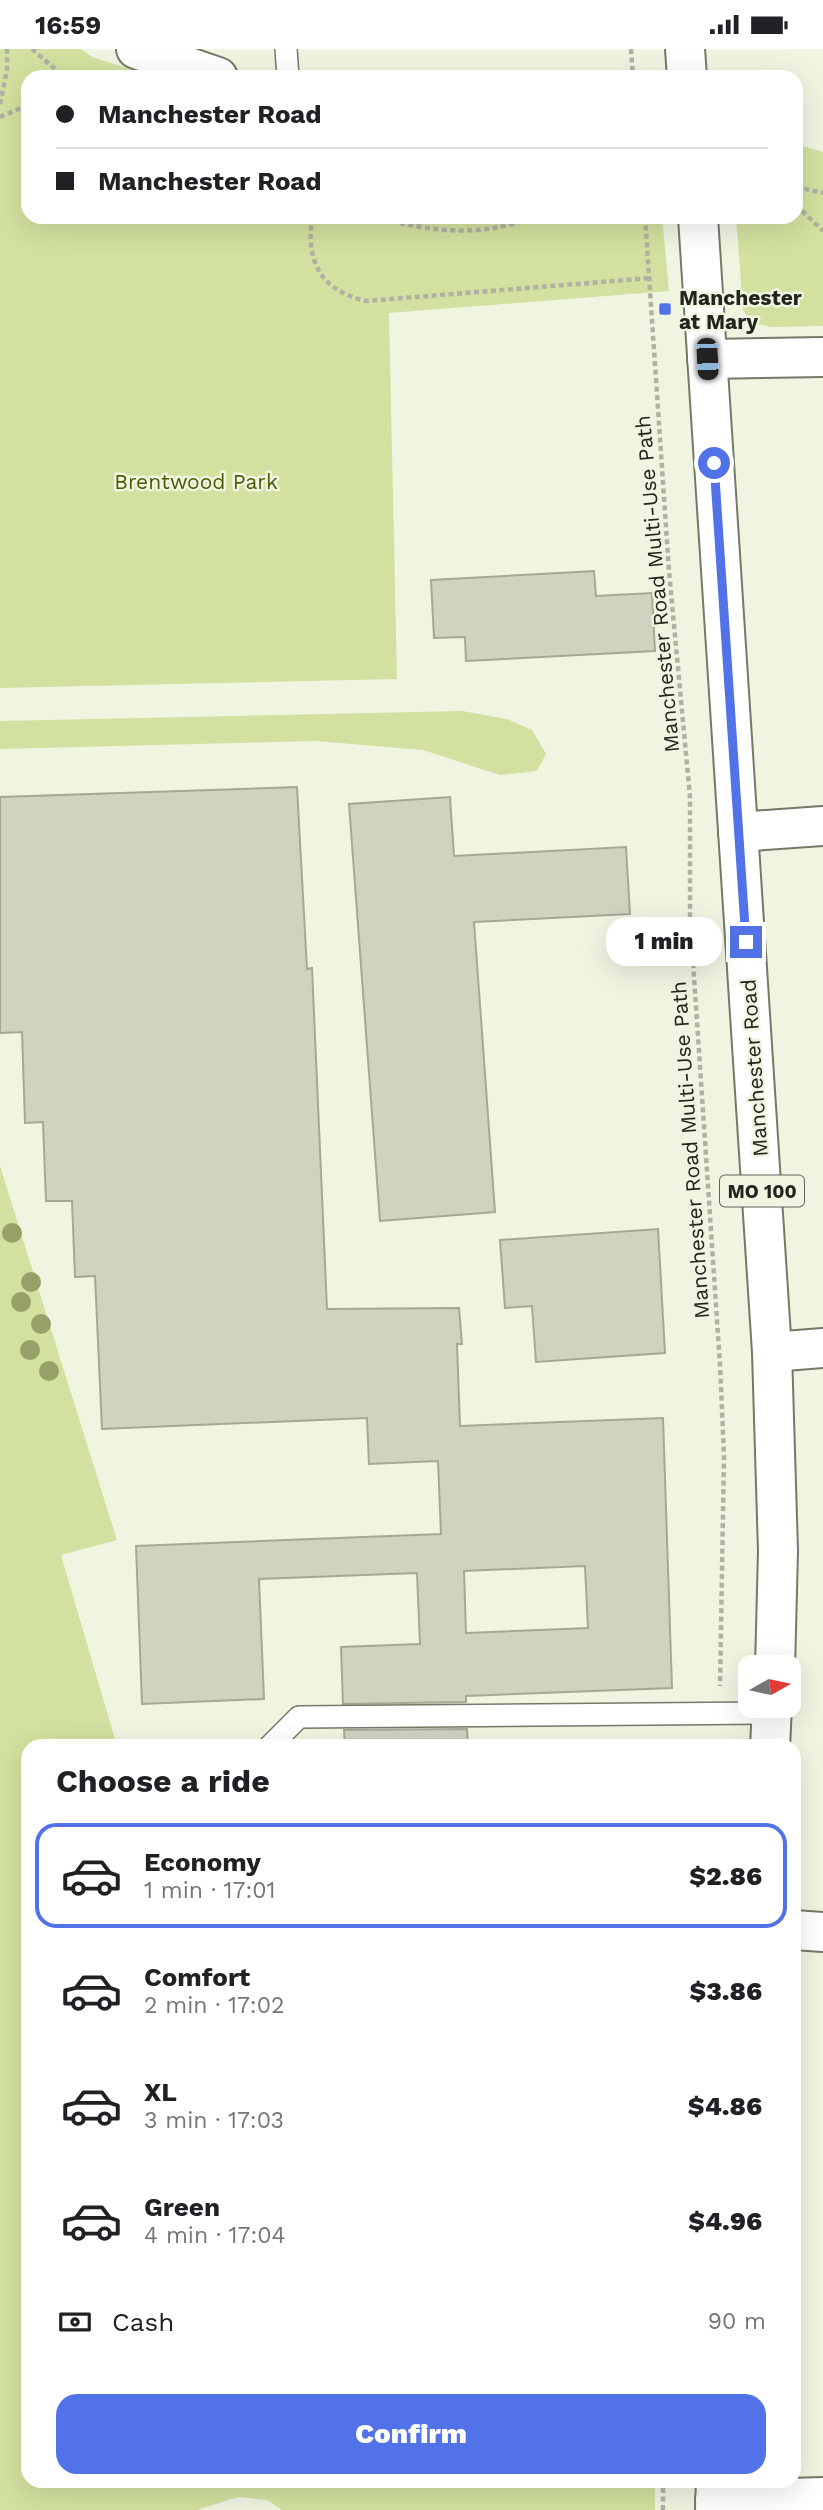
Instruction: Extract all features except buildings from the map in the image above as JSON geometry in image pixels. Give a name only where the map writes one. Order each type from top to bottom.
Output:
[{"type":"main road","points":[[136,49],[178,57],[204,70]]},
{"type":"main road","points":[[685,49],[686,70]]},
{"type":"main road","name":"Manchester Road","points":[[698,224],[772,1353],[778,1551],[775,1655]]},
{"type":"main road","points":[[707,359],[823,357]]},
{"type":"main road","points":[[738,832],[823,826]]},
{"type":"main road","points":[[772,1353],[823,1348]]},
{"type":"main road","points":[[801,1930],[823,1932]]},
{"type":"main road","points":[[715,2497],[823,2497]]},
{"type":"lane","points":[[286,49],[288,70]]},
{"type":"lane","points":[[277,1739],[299,1717],[719,1713],[771,1722]]},
{"type":"path","points":[[0,104],[7,70],[7,49]]},
{"type":"path","points":[[32,49],[56,70]]},
{"type":"path","points":[[631,49],[633,70]]},
{"type":"path","points":[[0,117],[21,108]]},
{"type":"path","points":[[803,189],[823,193]]},
{"type":"path","points":[[803,212],[823,231]]},
{"type":"path","points":[[311,224],[312,259],[322,276],[335,289],[366,301],[651,278]]},
{"type":"path","points":[[398,224],[462,232],[516,224]]},
{"type":"path","name":"Manchester Road Multi-Use Path","points":[[646,224],[669,571],[690,797],[690,917],[720,1364],[724,1469],[719,1713]]},
{"type":"path","points":[[663,2488],[663,2510]]},
{"type":"green space","name":"Brentwood Park","points":[[0,49],[81,49],[92,57],[133,70],[21,70],[21,224],[663,224],[669,291],[389,313],[397,679],[0,688]]},
{"type":"green space","points":[[803,146],[823,152],[823,326],[771,327],[757,324],[749,319],[743,310],[737,224],[803,224]]},
{"type":"green space","points":[[462,711],[507,719],[532,730],[546,754],[537,771],[500,775],[423,750],[316,741],[0,749],[0,721]]},
{"type":"green space","points":[[0,1166],[117,1540],[61,1555],[115,1739],[21,1739],[21,2488],[655,2488],[655,2510],[282,2510],[267,2500],[238,2497],[197,2510],[0,2510]]},
{"type":"place","name":"Manchester at Mary","points":[[665,309]]},
{"type":"route","points":[[714,463],[746,942]]}]
